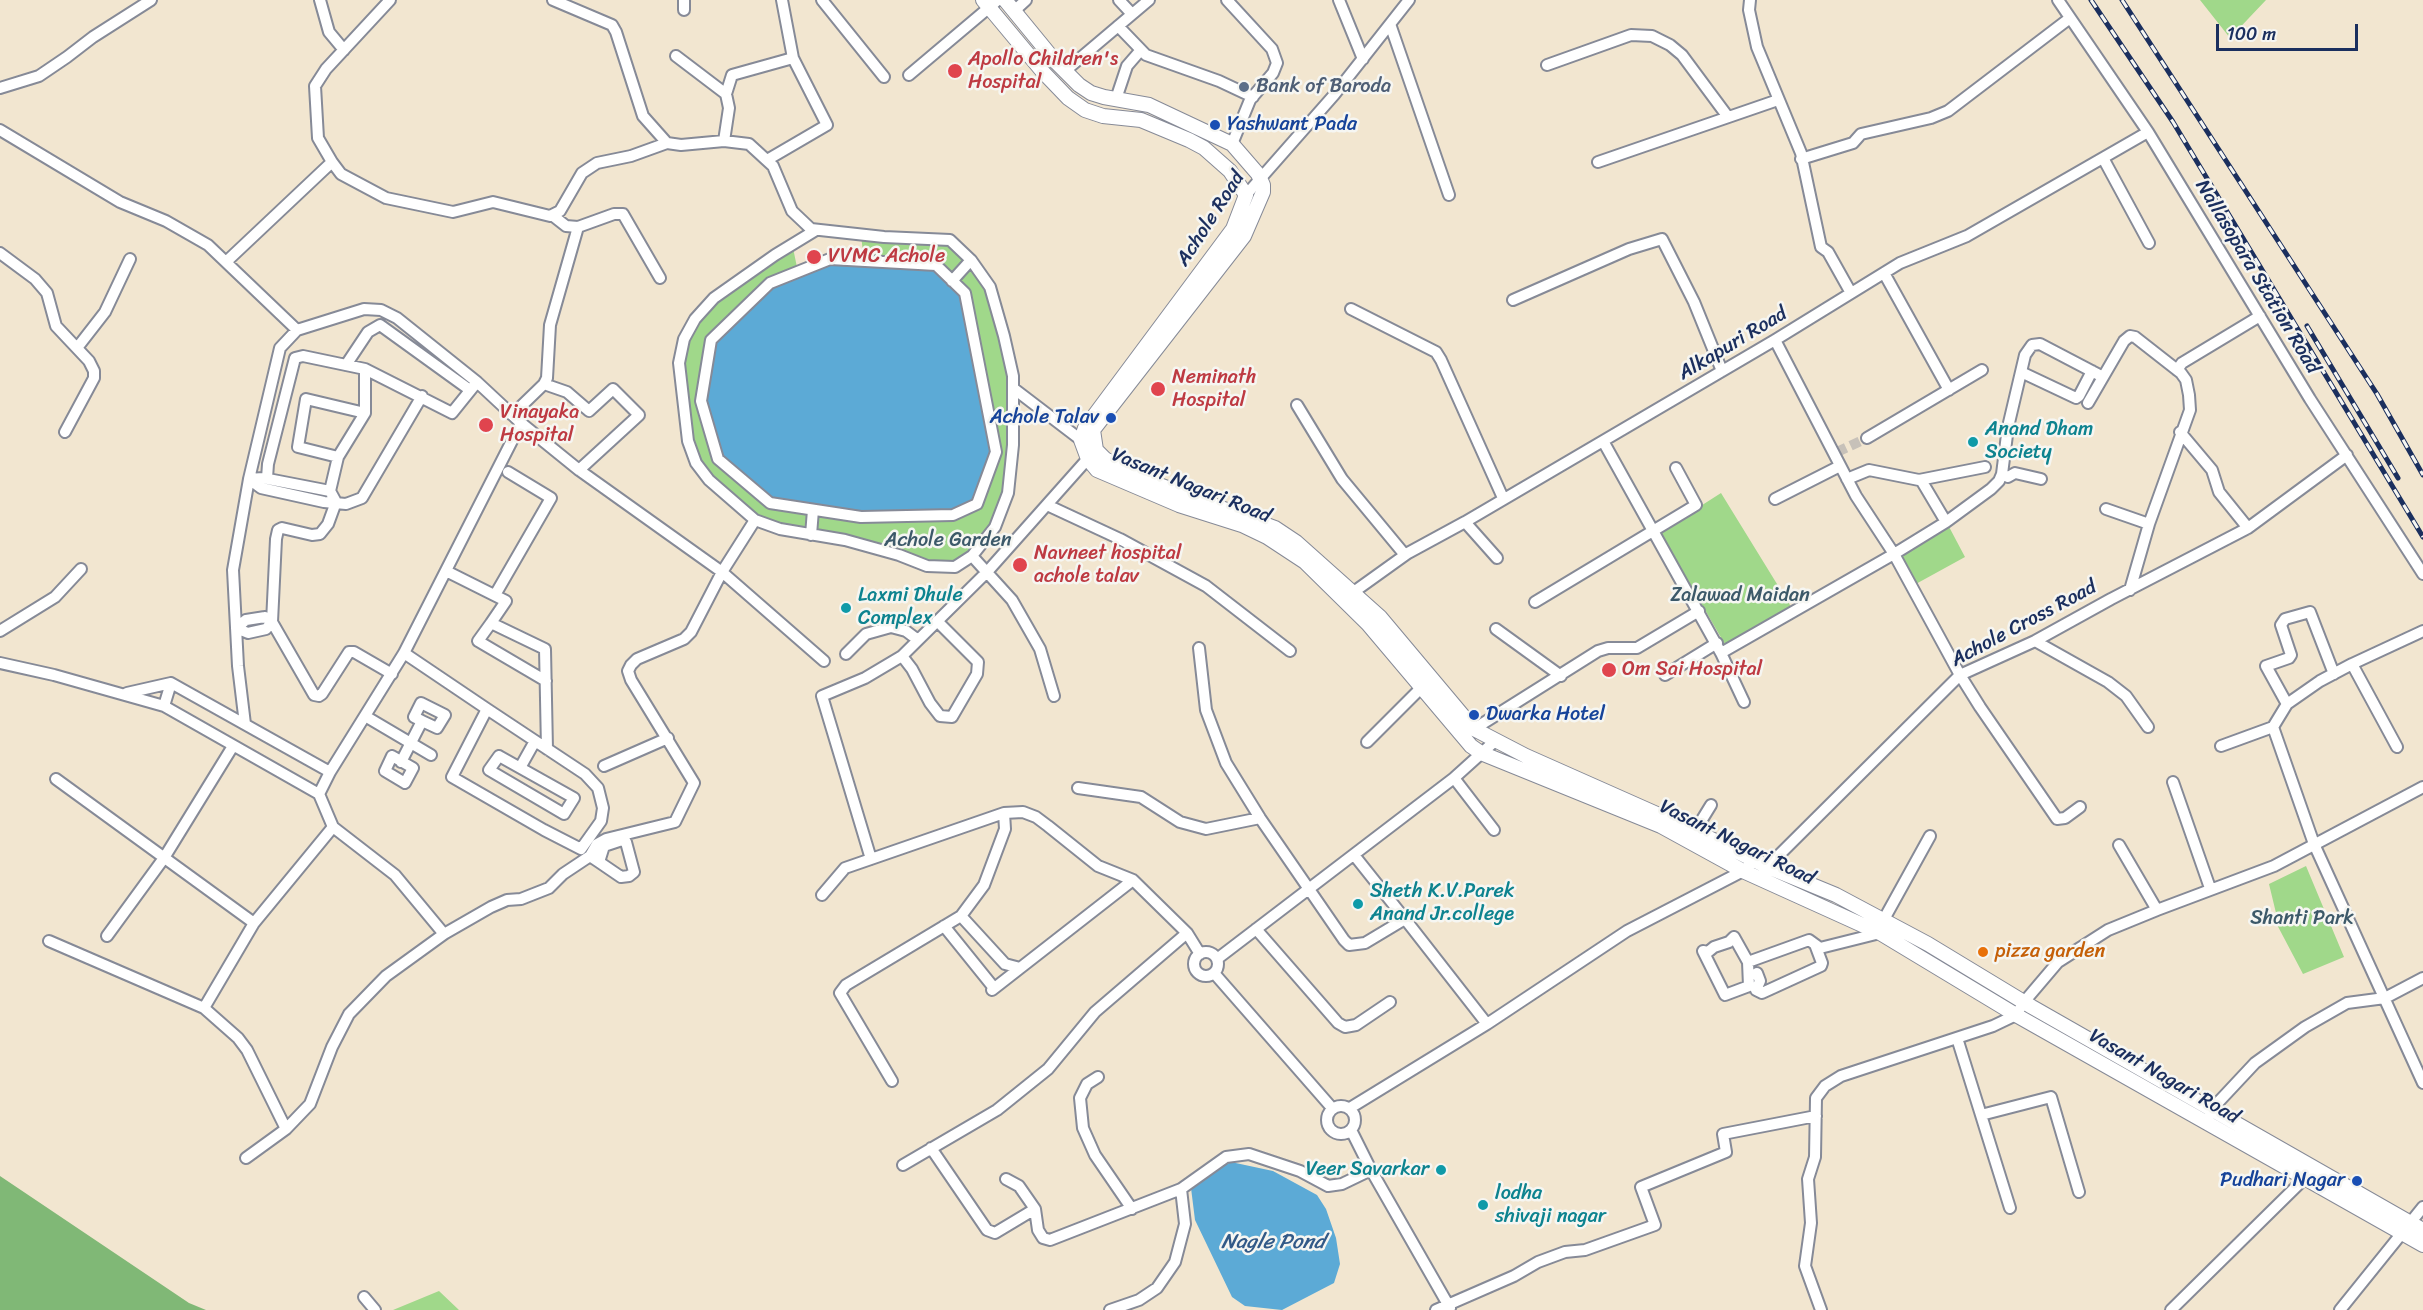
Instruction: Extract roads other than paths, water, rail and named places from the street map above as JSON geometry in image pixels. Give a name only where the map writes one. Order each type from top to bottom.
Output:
[{"type":"main road","points":[[990,2],[1043,72],[1076,104],[1085,110],[1103,116],[1141,120],[1204,148],[1230,171],[1246,195]]},
{"type":"main road","points":[[1009,5],[1065,71],[1090,93],[1149,105],[1232,144],[1261,178]]},
{"type":"main road","name":"Achole Road","points":[[1092,454],[1092,435],[1098,422],[1244,236],[1263,192],[1261,178]]},
{"type":"main road","name":"Achole Road","points":[[1081,440],[1090,418],[1233,229],[1246,195]]},
{"type":"main road","name":"Vasant Nagari Road","points":[[1081,440],[1092,454],[1138,477],[1275,528],[1296,542],[1348,596],[1380,617],[1472,746],[1481,753],[1661,826],[1743,871],[1763,872],[1836,895],[2016,1015],[2120,1072],[2304,1179],[2412,1229]]},
{"type":"main road","name":"Vasant Nagari Road","points":[[1426,683],[1473,729],[1755,860],[1763,872]]},
{"type":"main road","name":"Vasant Nagari Road","points":[[1882,927],[1928,945],[2310,1165],[2412,1229],[2423,1245]]},
{"type":"street","points":[[0,88],[39,76],[93,37],[151,0]]},
{"type":"street","points":[[320,0],[329,32],[344,51]]},
{"type":"street","points":[[390,0],[315,86],[318,138],[341,174],[395,201],[453,212],[493,202],[552,215],[566,226],[578,227],[614,214],[623,214],[660,278]]},
{"type":"street","points":[[553,0],[612,26],[636,89],[643,116],[667,143]]},
{"type":"street","points":[[767,160],[827,125],[793,58],[782,0]]},
{"type":"street","points":[[822,0],[884,77]]},
{"type":"street","points":[[1009,5],[1026,0]]},
{"type":"street","points":[[1119,0],[1132,14]]},
{"type":"street","points":[[1065,71],[1149,0]]},
{"type":"street","points":[[1227,0],[1276,56],[1277,63],[1274,73],[1253,97],[1232,144]]},
{"type":"street","points":[[1339,0],[1363,59]]},
{"type":"street","name":"Achole Road","points":[[1246,195],[1334,95],[1408,0]]},
{"type":"street","points":[[1750,0],[1749,10],[1757,47],[1801,153],[1821,247],[1828,252],[1851,293]]},
{"type":"street","name":"Nallasopara Station Road","points":[[2058,0],[2148,132],[2260,316],[2423,574]]},
{"type":"street","points":[[909,75],[990,2]]},
{"type":"street","points":[[1801,159],[1853,143],[1861,134],[1931,118],[1948,111],[2070,18]]},
{"type":"street","points":[[1390,24],[1449,195]]},
{"type":"street","points":[[1118,26],[1140,51],[1151,57],[1219,81],[1253,97]]},
{"type":"street","points":[[1546,65],[1632,35],[1652,36],[1683,55],[1728,117]]},
{"type":"street","points":[[1116,99],[1126,66],[1140,51]]},
{"type":"street","points":[[676,56],[726,94]]},
{"type":"street","points":[[724,141],[729,108],[726,94],[732,75],[793,58]]},
{"type":"street","points":[[1598,162],[1778,100]]},
{"type":"street","points":[[0,130],[120,201],[166,221],[208,245],[297,330]]},
{"type":"street","name":"Alkapuri Road","points":[[1348,596],[1405,555],[1775,340],[1900,263],[1967,236],[2148,132]]},
{"type":"street","points":[[552,215],[560,211],[582,173],[597,163],[631,156],[667,143],[681,145],[724,141],[749,144],[773,166],[792,211],[811,229],[950,240],[971,260],[990,287],[1013,376],[1013,445],[1008,493],[995,527],[972,556],[955,567],[927,566],[899,555],[845,540],[780,529],[755,520],[709,480],[696,463],[688,441],[679,363],[684,339],[695,319],[714,298],[816,230]]},
{"type":"street","points":[[2103,158],[2149,243]]},
{"type":"street","points":[[227,261],[332,162]]},
{"type":"street","points":[[319,794],[330,772],[404,653],[446,571],[517,419],[547,378],[550,325],[578,227]]},
{"type":"street","points":[[1513,300],[1629,249],[1662,239],[1694,302],[1722,371]]},
{"type":"street","points":[[0,253],[35,279],[47,293],[56,327],[89,361],[94,371],[94,378],[65,432]]},
{"type":"street","points":[[830,259],[936,265],[952,281],[965,293],[996,452],[977,504],[953,515],[861,517],[770,503],[718,459],[701,401],[711,340],[770,283],[830,259]]},
{"type":"street","points":[[76,348],[105,312],[130,260]]},
{"type":"street","points":[[952,281],[971,260]]},
{"type":"street","points":[[1884,273],[1950,390]]},
{"type":"street","points":[[245,724],[233,570],[249,479],[280,348],[297,330],[364,309],[381,310],[397,318],[474,386],[579,470],[722,572],[824,662]]},
{"type":"street","points":[[1351,309],[1436,352],[1503,498]]},
{"type":"street","points":[[2177,370],[2182,363],[2260,316]]},
{"type":"street","points":[[346,365],[368,332],[380,325],[474,386]]},
{"type":"street","points":[[2088,403],[2124,341],[2130,336],[2135,337],[2177,370],[2186,380],[2190,410],[2180,432],[2149,524],[2130,590]]},
{"type":"street","points":[[1775,340],[1836,453],[1847,479],[1894,554],[1960,675],[2057,819],[2065,818],[2080,807]]},
{"type":"street","points":[[1665,675],[1894,554],[1946,522],[1991,489],[2002,474],[2008,427],[2028,348],[2040,344],[2103,377]]},
{"type":"street","points":[[267,478],[268,464],[295,358],[303,356],[365,369],[452,413],[474,386]]},
{"type":"street","points":[[365,369],[365,414],[338,457],[330,491],[336,502],[328,524],[320,534],[312,535],[282,528],[278,530],[272,622],[317,696],[322,694],[349,652],[354,652],[392,674]]},
{"type":"street","points":[[1867,438],[1982,370]]},
{"type":"street","points":[[2021,372],[2076,398],[2092,371]]},
{"type":"street","points":[[544,384],[567,392],[589,411],[613,389],[639,415],[579,470]]},
{"type":"street","points":[[1013,388],[1081,440]]},
{"type":"street","points":[[249,479],[261,488],[324,502],[346,504],[363,498],[422,396]]},
{"type":"street","points":[[338,457],[297,447],[306,399],[365,414]]},
{"type":"street","points":[[1297,405],[1342,479],[1405,555]]},
{"type":"street","points":[[2180,432],[2212,470],[2219,492],[2248,528]]},
{"type":"street","points":[[1603,441],[1719,648],[1744,702]]},
{"type":"street","points":[[872,859],[822,696],[865,678],[902,656],[987,572],[1092,454]]},
{"type":"street","name":"Achole Cross Road","points":[[1763,872],[1960,675],[2035,641],[2248,528],[2347,455]]},
{"type":"street","points":[[1775,500],[1840,466]]},
{"type":"street","points":[[1847,479],[1869,470],[1921,480],[1985,467]]},
{"type":"street","points":[[1535,602],[1696,505],[1676,468]]},
{"type":"street","points":[[495,596],[551,498],[508,472]]},
{"type":"street","points":[[2002,474],[2007,477],[2015,473],[2041,479]]},
{"type":"street","points":[[249,479],[267,478],[330,491]]},
{"type":"street","points":[[1921,480],[1946,522]]},
{"type":"street","points":[[1047,505],[1120,539],[1206,586],[1290,651]]},
{"type":"street","points":[[811,535],[813,510]]},
{"type":"street","points":[[2106,510],[2149,524]]},
{"type":"street","points":[[246,1158],[286,1129],[310,1104],[332,1047],[349,1014],[386,976],[444,934],[491,907],[549,888],[569,869],[595,859],[597,844],[606,839],[675,822],[694,783],[631,680],[628,671],[637,659],[684,639],[691,632],[722,572],[755,520]]},
{"type":"street","points":[[1465,522],[1497,558]]},
{"type":"street","points":[[972,556],[1012,600],[1040,649],[1054,696]]},
{"type":"street","points":[[0,631],[55,597],[81,569]]},
{"type":"street","points":[[446,571],[506,601],[478,641],[546,681]]},
{"type":"street","points":[[1473,729],[1598,651],[1608,648],[1636,648],[1644,645],[1699,611]]},
{"type":"street","points":[[2287,704],[2266,666],[2289,658],[2282,625],[2285,620],[2310,612],[2334,674]]},
{"type":"street","points":[[902,656],[940,716],[952,717],[977,674],[978,662],[937,621]]},
{"type":"street","points":[[236,628],[248,633],[266,629],[272,622]]},
{"type":"street","points":[[491,623],[545,648],[547,748]]},
{"type":"street","points":[[846,654],[866,634],[891,627],[906,631],[918,640]]},
{"type":"street","points":[[1496,629],[1561,676]]},
{"type":"street","points":[[2221,746],[2273,728],[2287,704],[2352,664],[2423,631]]},
{"type":"street","points":[[2035,641],[2117,689],[2126,696],[2148,727]]},
{"type":"street","points":[[1199,648],[1206,710],[1226,763],[1260,818],[1349,945],[1365,943],[1405,919]]},
{"type":"street","points":[[404,653],[585,774],[598,788],[602,798],[601,821],[581,849],[543,830],[452,777],[487,709]]},
{"type":"street","points":[[0,663],[164,706],[319,794],[333,827],[395,874],[444,934]]},
{"type":"street","points":[[2352,664],[2397,747]]},
{"type":"street","points":[[164,706],[171,683]]},
{"type":"street","points":[[124,694],[171,683],[330,772]]},
{"type":"street","points":[[1367,742],[1426,683]]},
{"type":"street","points":[[365,716],[431,754]]},
{"type":"street","points":[[401,762],[422,721]]},
{"type":"street","points":[[2273,728],[2314,844],[2423,1083]]},
{"type":"street","points":[[604,766],[668,738]]},
{"type":"street","points":[[521,766],[535,741]]},
{"type":"street","points":[[1217,959],[1454,778],[1495,741]]},
{"type":"street","points":[[107,936],[164,858],[233,746]]},
{"type":"street","points":[[499,756],[521,766],[574,798],[564,814],[489,770],[499,756]]},
{"type":"street","points":[[1454,778],[1494,830]]},
{"type":"street","points":[[56,779],[254,923]]},
{"type":"street","points":[[2173,782],[2210,888]]},
{"type":"street","points":[[1821,1310],[1805,1266],[1811,1223],[1808,1179],[1815,1157],[1816,1098],[1825,1086],[1841,1076],[1957,1038],[2016,1015],[2024,1002],[2058,962],[2108,930],[2210,888],[2274,866],[2423,787]]},
{"type":"street","points":[[1078,788],[1141,796],[1180,822],[1206,829],[1260,818]]},
{"type":"street","points":[[1695,831],[1711,805]]},
{"type":"street","points":[[892,1081],[840,993],[846,986],[961,916],[984,885],[1005,829],[1004,813]]},
{"type":"street","points":[[822,895],[845,868],[1004,813],[1023,813],[1036,818],[1098,866],[1133,880],[1187,933],[1200,954]]},
{"type":"street","points":[[204,1008],[254,923],[333,827]]},
{"type":"street","points":[[1816,947],[1820,948],[1882,927],[1930,836]]},
{"type":"street","points":[[2119,845],[2157,910]]},
{"type":"street","points":[[1354,855],[1487,1024]]},
{"type":"street","points":[[1350,1108],[1487,1024],[1627,931],[1743,871],[1755,860]]},
{"type":"street","points":[[944,926],[993,989],[1133,880]]},
{"type":"street","points":[[961,916],[1005,964],[1020,968]]},
{"type":"street","points":[[955,940],[971,927]]},
{"type":"street","points":[[1256,929],[1338,1023],[1345,1027],[1356,1024],[1390,1002]]},
{"type":"street","points":[[903,1165],[997,1110],[1048,1070],[1095,1012],[1187,933]]},
{"type":"street","points":[[1734,937],[1748,962],[1749,986],[1725,995],[1703,951],[1729,942],[1734,937]]},
{"type":"street","points":[[1748,962],[1809,940],[1816,947],[1821,960],[1821,966],[1762,993],[1756,990],[1760,981],[1757,973]]},
{"type":"street","points":[[49,941],[204,1008],[238,1038],[247,1050],[286,1129]]},
{"type":"street","points":[[1208,952],[1217,959],[1218,966],[1214,973],[1203,976],[1197,971],[1196,960],[1200,954],[1208,952]]},
{"type":"street","points":[[1214,973],[1332,1108]]},
{"type":"street","points":[[2208,1125],[2211,1110],[2255,1063],[2275,1046],[2347,1003],[2385,998],[2423,978]]},
{"type":"street","points":[[1957,1038],[2010,1208]]},
{"type":"street","points":[[1098,1077],[1087,1084],[1080,1098],[1083,1128],[1095,1155],[1132,1209]]},
{"type":"street","points":[[1981,1114],[2051,1097],[2079,1192]]},
{"type":"street","points":[[1351,1130],[1337,1134],[1330,1129],[1327,1116],[1332,1108],[1341,1105],[1350,1108],[1355,1117],[1351,1130],[1371,1170],[1449,1307]]},
{"type":"street","points":[[1436,1310],[1449,1307],[1538,1262],[1565,1252],[1585,1250],[1655,1225],[1641,1187],[1726,1152],[1723,1134],[1816,1116]]},
{"type":"street","points":[[931,1148],[987,1230],[995,1233],[1035,1209]]},
{"type":"street","points":[[1006,1179],[1019,1186],[1035,1209],[1038,1230],[1043,1238],[1050,1240],[1181,1189],[1226,1157],[1249,1154],[1300,1171],[1328,1186],[1342,1184],[1371,1170]]},
{"type":"street","points":[[2171,1310],[2304,1179],[2310,1165]]},
{"type":"street","points":[[1110,1310],[1138,1300],[1157,1288],[1175,1262],[1185,1224],[1181,1189]]},
{"type":"street","points":[[2340,1310],[2412,1229],[2423,1207]]},
{"type":"street","points":[[364,1297],[375,1310]]},
{"type":"water","points":[[830,259],[936,265],[965,293],[996,452],[977,504],[953,515],[861,517],[770,503],[718,459],[701,401],[711,340],[770,283]]},
{"type":"water","name":"Nagle Pond","points":[[1231,1162],[1273,1171],[1317,1195],[1326,1209],[1336,1238],[1340,1264],[1334,1283],[1282,1310],[1245,1306],[1232,1297],[1195,1220],[1191,1188],[1211,1172]]},
{"type":"tunnel","points":[[1837,452],[1867,438]]},
{"type":"railway","points":[[2091,0],[2173,122],[2423,537]]},
{"type":"railway","points":[[2122,0],[2377,394],[2423,475]]},
{"type":"railway","points":[[2307,326],[2398,478]]},
{"type":"place","name":"Apollo Children's Hospital","points":[[955,71]]},
{"type":"place","name":"Bank of Baroda","points":[[1244,87]]},
{"type":"place","name":"Yashwant Pada","points":[[1215,125]]},
{"type":"place","name":"VVMC Achole","points":[[814,257]]},
{"type":"place","name":"Neminath Hospital","points":[[1158,389]]},
{"type":"place","name":"Achole Talav","points":[[1111,418]]},
{"type":"place","name":"Vinayaka Hospital","points":[[486,425]]},
{"type":"place","name":"Anand Dham Society","points":[[1973,442]]},
{"type":"place","name":"Navneet hospital achole talav","points":[[1020,565]]},
{"type":"place","name":"Laxmi Dhule Complex","points":[[846,608]]},
{"type":"place","name":"Om Sai Hospital","points":[[1609,670]]},
{"type":"place","name":"Dwarka Hotel","points":[[1474,715]]},
{"type":"place","name":"Sheth K.V.Parek Anand Jr.college","points":[[1358,904]]},
{"type":"place","name":"pizza garden","points":[[1983,952]]},
{"type":"place","name":"Veer Savarkar","points":[[1441,1170]]},
{"type":"place","name":"Pudhari Nagar","points":[[2357,1181]]},
{"type":"place","name":"lodha shivaji nagar","points":[[1483,1205]]},
{"type":"park label","name":"Achole Garden","points":[[948,541]]},
{"type":"park label","name":"Zalawad Maidan","points":[[1740,596]]},
{"type":"park label","name":"Shanti Park","points":[[2302,919]]}]
